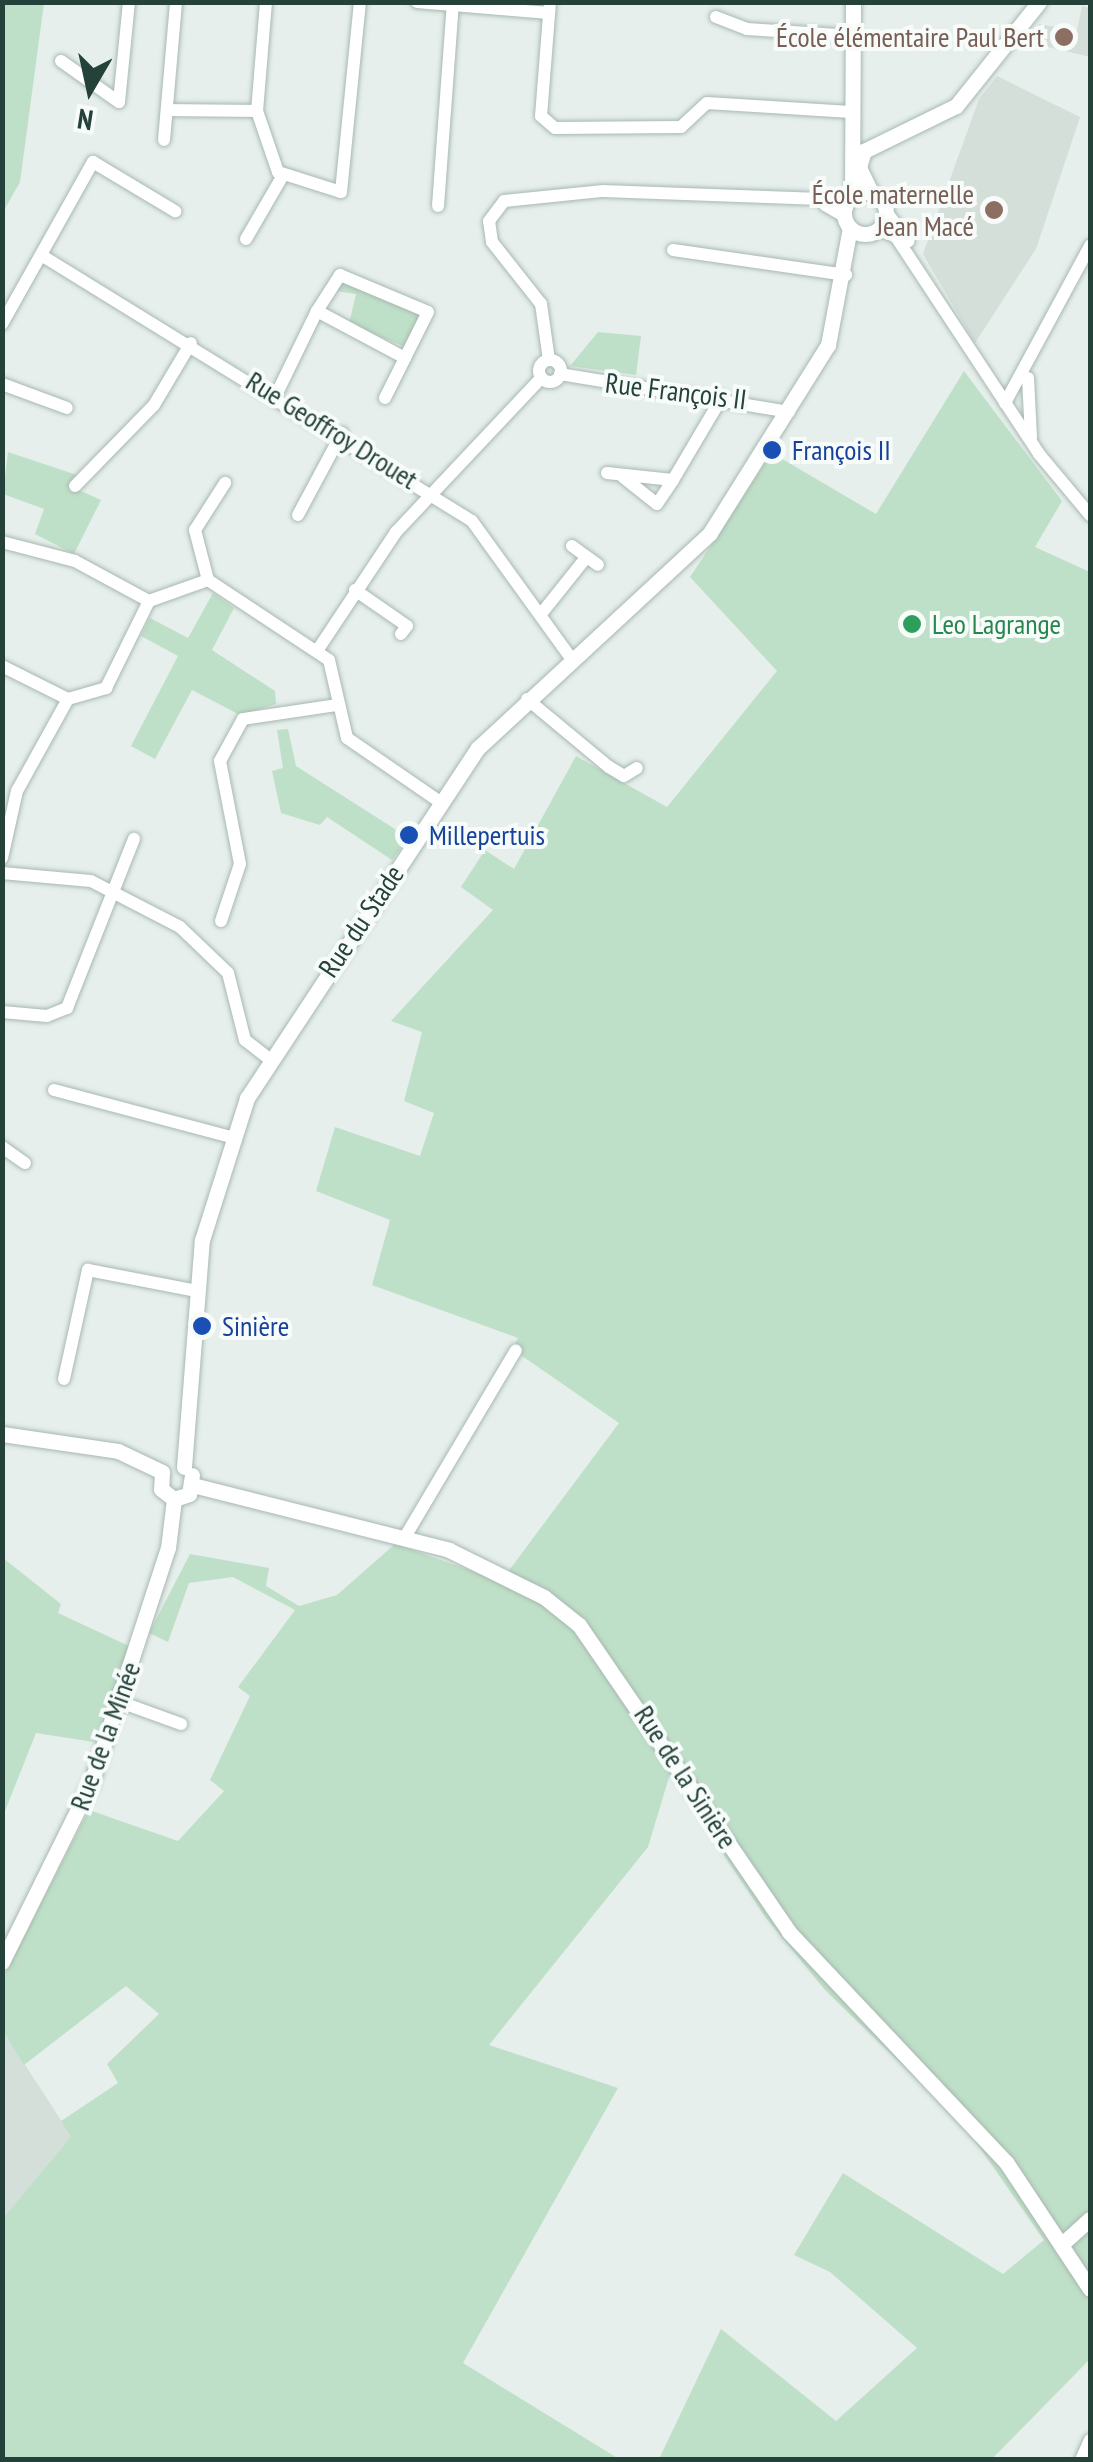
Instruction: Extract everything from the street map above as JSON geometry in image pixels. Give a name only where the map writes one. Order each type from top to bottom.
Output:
[{"type":"street","points":[[61,61],[119,102],[129,2]]},
{"type":"street","points":[[164,140],[176,2]]},
{"type":"street","points":[[266,2],[258,111],[282,177]]},
{"type":"street","points":[[282,177],[341,192],[360,2]]},
{"type":"street","points":[[417,2],[550,8],[542,116],[555,128],[681,127],[707,103],[852,119],[870,146]]},
{"type":"street","name":"Rue du Stade","points":[[184,1466],[197,1291],[231,1137],[268,1059],[440,802],[527,699],[687,563],[789,412],[828,345],[856,217],[852,2]]},
{"type":"street","points":[[1002,399],[872,194],[859,167],[870,146],[956,106],[1039,2]]},
{"type":"street","points":[[438,206],[452,4]]},
{"type":"street","points":[[716,17],[747,30],[853,36]]},
{"type":"street","points":[[167,110],[258,111]]},
{"type":"street","points":[[2,324],[93,162],[175,212]]},
{"type":"street","points":[[246,239],[282,177]]},
{"type":"street","points":[[560,374],[549,360],[541,304],[492,242],[489,220],[504,201],[603,191],[825,205],[896,237],[1031,442],[1090,515]]},
{"type":"street","points":[[856,217],[872,194]]},
{"type":"street","points":[[856,217],[885,210]]},
{"type":"street","points":[[1002,399],[1029,370],[1090,246]]},
{"type":"street","points":[[674,250],[847,272]]},
{"type":"street","name":"Rue Geoffroy Drouet","points":[[40,254],[277,392],[481,529],[573,661]]},
{"type":"street","points":[[277,392],[316,312],[349,273],[428,312],[385,398]]},
{"type":"street","points":[[316,312],[405,358]]},
{"type":"street","points":[[74,486],[154,405],[191,343]]},
{"type":"street","points":[[316,651],[355,590],[432,493],[541,378],[549,360]]},
{"type":"street","points":[[1029,370],[1031,442]]},
{"type":"street","name":"Rue François II","points":[[541,378],[560,374],[722,397],[789,412]]},
{"type":"street","points":[[2,384],[67,408]]},
{"type":"street","points":[[624,477],[657,504],[722,397]]},
{"type":"street","points":[[1013,416],[1027,404]]},
{"type":"street","points":[[298,516],[342,433]]},
{"type":"street","points":[[607,474],[674,480]]},
{"type":"street","points":[[225,482],[194,530],[208,580],[329,660],[336,705],[348,738],[440,802]]},
{"type":"street","points":[[2,542],[74,561],[149,601]]},
{"type":"street","points":[[542,614],[591,562],[572,546]]},
{"type":"street","points":[[2,666],[68,699],[106,688],[149,601],[208,580]]},
{"type":"street","points":[[355,590],[407,626],[401,634]]},
{"type":"street","points":[[2,858],[17,791],[68,699]]},
{"type":"street","points":[[527,699],[624,776],[638,768]]},
{"type":"street","points":[[221,921],[240,864],[220,762],[243,719],[336,705]]},
{"type":"street","points":[[2,1012],[47,1016],[66,1008],[110,886],[134,840]]},
{"type":"street","points":[[2,874],[110,886],[206,949],[228,974],[245,1040],[268,1059]]},
{"type":"street","points":[[54,1090],[231,1137]]},
{"type":"street","points":[[2,1147],[25,1163]]},
{"type":"street","points":[[64,1379],[81,1269],[197,1291]]},
{"type":"street","points":[[405,1537],[516,1350]]},
{"type":"street","points":[[2,1434],[118,1451],[162,1472],[184,1466],[193,1485],[174,1499],[160,1489],[162,1472]]},
{"type":"street","name":"Rue de la Sinière","points":[[193,1485],[405,1537],[494,1568],[579,1625],[789,1932],[957,2104],[1064,2243],[1090,2289]]},
{"type":"street","name":"Rue de la Minée","points":[[2,1962],[92,1783],[120,1702],[174,1499]]},
{"type":"street","points":[[120,1702],[181,1724]]},
{"type":"street","points":[[1064,2243],[1090,2219]]},
{"type":"street","points":[[1081,2460],[1090,2440]]},
{"type":"shaded area","name":"École élémentaire Paul Bert","points":[[1082,6],[1090,8],[1090,57],[1036,44],[1039,24],[1077,31]]},
{"type":"shaded area","name":"École maternelle Jean Macé","points":[[997,76],[1080,117],[1036,249],[975,343],[923,254],[979,99]]},
{"type":"shaded area","points":[[3,2031],[72,2137],[3,2218]]},
{"type":"green space","points":[[3,2],[44,3],[20,182],[3,212]]},
{"type":"green space","points":[[340,278],[420,314],[408,348],[349,324],[356,294],[336,291]]},
{"type":"green space","points":[[598,332],[641,336],[636,375],[570,366]]},
{"type":"green space","points":[[964,371],[1062,501],[1035,547],[1090,572],[1090,2359],[992,2459],[659,2459],[721,2329],[836,2421],[917,2348],[830,2272],[794,2255],[843,2173],[1003,2274],[1044,2240],[964,2125],[825,1990],[766,1918],[670,1774],[648,1847],[489,2045],[618,2088],[463,2363],[619,2459],[3,2459],[3,2218],[71,2137],[61,2121],[118,2083],[107,2064],[159,2014],[126,1986],[24,2065],[3,2031],[2,1979],[89,1810],[178,1841],[224,1791],[210,1780],[250,1696],[238,1687],[295,1610],[233,1577],[189,1583],[168,1642],[149,1633],[190,1554],[269,1568],[266,1586],[299,1606],[337,1595],[395,1544],[501,1581],[619,1423],[512,1349],[518,1338],[372,1285],[390,1220],[316,1191],[335,1127],[420,1156],[434,1113],[404,1101],[422,1032],[391,1021],[493,910],[461,887],[485,850],[514,869],[576,756],[667,807],[777,671],[690,577],[772,453],[876,514]]},
{"type":"green space","points":[[8,452],[77,475],[70,486],[101,500],[74,554],[35,534],[44,509],[3,494]]},
{"type":"green space","points":[[213,593],[234,608],[212,650],[275,691],[276,704],[240,715],[192,690],[155,759],[131,746],[178,656],[141,636],[150,618],[188,638]]},
{"type":"green space","points":[[288,729],[296,766],[409,838],[392,860],[327,817],[320,825],[281,813],[272,771],[283,768],[277,730]]},
{"type":"green space","points":[[3,1558],[61,1604],[58,1613],[131,1647],[100,1743],[36,1733],[3,1816]]},
{"type":"place","name":"École élémentaire Paul Bert","points":[[1064,37]]},
{"type":"place","name":"École maternelle Jean Macé","points":[[994,210]]},
{"type":"place","name":"François II","points":[[772,450]]},
{"type":"place","name":"Leo Lagrange","points":[[912,624]]},
{"type":"place","name":"Millepertuis","points":[[409,835]]},
{"type":"place","name":"Sinière","points":[[202,1326]]}]
